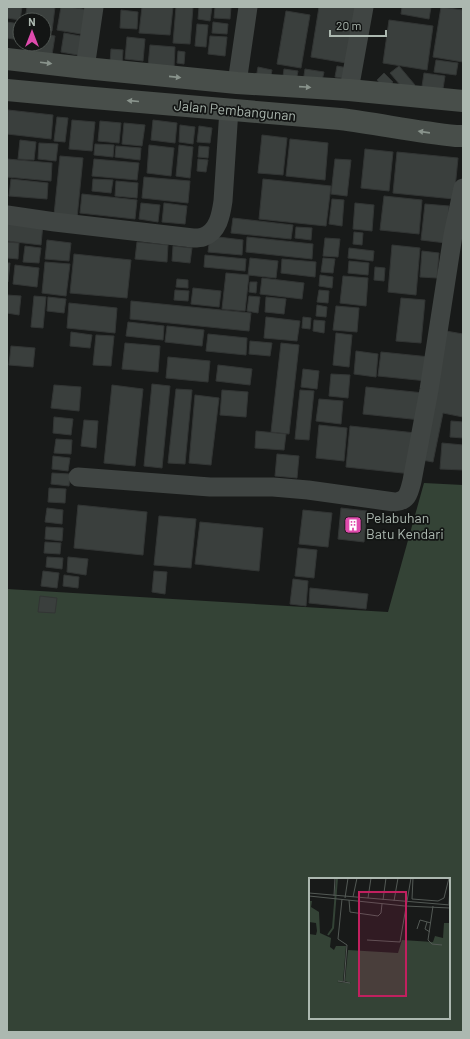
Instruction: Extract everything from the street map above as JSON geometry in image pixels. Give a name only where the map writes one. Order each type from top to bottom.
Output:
[{"type":"main road","name":"Jalan Pembangunan","points":[[7,59],[238,83],[351,90],[463,101]]},
{"type":"main road","name":"Jalan Pembangunan","points":[[7,90],[340,119],[374,123],[407,130],[463,136]]},
{"type":"street","points":[[85,68],[94,7]]},
{"type":"street","points":[[238,83],[248,7]]},
{"type":"street","points":[[351,90],[364,7]]},
{"type":"street","points":[[7,215],[193,238],[203,237],[211,232],[218,223],[222,213],[229,109]]},
{"type":"street","points":[[78,477],[210,487],[273,487],[308,490],[394,502],[403,500],[408,495],[412,481],[463,188]]},
{"type":"shaded area","points":[[424,483],[463,485],[463,1032],[7,1032],[7,589],[388,612]]},
{"type":"building","points":[[7,7],[22,7],[21,12],[12,12],[12,19],[7,18]]},
{"type":"building","points":[[27,7],[55,7],[52,31],[52,12],[26,12]]},
{"type":"building","points":[[61,7],[90,10],[87,35],[57,30]]},
{"type":"building","points":[[142,7],[173,7],[170,35],[139,33]]},
{"type":"building","points":[[176,7],[193,7],[190,44],[173,43]]},
{"type":"building","points":[[199,7],[212,7],[210,21],[198,19]]},
{"type":"building","points":[[215,7],[231,7],[230,19],[214,18]]},
{"type":"building","points":[[319,7],[362,7],[352,64],[311,57]]},
{"type":"building","points":[[402,7],[431,7],[429,19],[401,14]]},
{"type":"building","points":[[441,7],[463,10],[463,62],[433,57]]},
{"type":"building","points":[[121,10],[138,12],[137,29],[120,28]]},
{"type":"building","points":[[286,11],[310,15],[301,68],[277,64]]},
{"type":"building","points":[[389,20],[433,26],[427,70],[383,63]]},
{"type":"building","points":[[7,22],[12,23],[12,39],[7,38]]},
{"type":"building","points":[[213,22],[228,24],[227,34],[212,33]]},
{"type":"building","points":[[197,24],[208,25],[206,47],[195,46]]},
{"type":"building","points":[[64,33],[86,37],[83,56],[61,52]]},
{"type":"building","points":[[52,35],[55,36],[52,55],[30,52],[52,52]]},
{"type":"building","points":[[210,36],[227,37],[225,56],[208,54]]},
{"type":"building","points":[[127,37],[145,39],[143,61],[125,59]]},
{"type":"building","points":[[150,45],[175,47],[174,68],[148,66]]},
{"type":"building","points":[[111,49],[123,50],[122,64],[110,63]]},
{"type":"building","points":[[178,51],[185,52],[184,64],[177,63]]},
{"type":"building","points":[[436,60],[458,63],[456,75],[434,72]]},
{"type":"building","points":[[337,66],[348,68],[347,79],[335,77]]},
{"type":"building","points":[[399,66],[415,85],[406,92],[390,73]]},
{"type":"building","points":[[258,67],[272,70],[270,80],[256,78]]},
{"type":"building","points":[[284,69],[298,71],[295,86],[282,84]]},
{"type":"building","points":[[305,69],[324,72],[321,85],[303,82]]},
{"type":"building","points":[[384,73],[393,82],[385,89],[377,80]]},
{"type":"building","points":[[424,73],[445,76],[442,95],[421,93]]},
{"type":"building","points":[[8,110],[53,115],[51,139],[7,134]]},
{"type":"building","points":[[57,117],[68,118],[65,142],[54,141]]},
{"type":"building","points":[[72,120],[95,122],[92,151],[69,149]]},
{"type":"building","points":[[153,120],[177,123],[175,143],[151,140]]},
{"type":"building","points":[[100,121],[121,123],[119,143],[98,141]]},
{"type":"building","points":[[124,123],[145,125],[142,146],[122,144]]},
{"type":"building","points":[[180,125],[195,127],[193,144],[179,142]]},
{"type":"building","points":[[199,126],[212,128],[210,143],[197,142]]},
{"type":"building","points":[[262,135],[287,138],[283,175],[258,173]]},
{"type":"building","points":[[290,139],[328,143],[325,180],[286,176]]},
{"type":"building","points":[[20,140],[36,142],[34,160],[18,159]]},
{"type":"building","points":[[39,143],[58,144],[56,161],[38,159]]},
{"type":"building","points":[[95,144],[114,145],[113,157],[94,155]]},
{"type":"building","points":[[149,145],[174,148],[171,176],[147,173]]},
{"type":"building","points":[[179,145],[193,147],[190,178],[176,176]]},
{"type":"building","points":[[116,146],[141,148],[140,160],[115,157]]},
{"type":"building","points":[[199,146],[209,147],[208,158],[198,157]]},
{"type":"building","points":[[365,149],[393,152],[389,191],[361,188]]},
{"type":"building","points":[[397,152],[458,158],[454,199],[393,193]]},
{"type":"building","points":[[60,156],[83,158],[77,218],[54,215]]},
{"type":"building","points":[[7,159],[52,163],[51,181],[7,177]]},
{"type":"building","points":[[94,159],[139,163],[137,180],[92,176]]},
{"type":"building","points":[[198,159],[208,160],[206,172],[197,171]]},
{"type":"building","points":[[335,159],[351,160],[347,196],[331,194]]},
{"type":"building","points":[[144,177],[190,181],[188,203],[142,198]]},
{"type":"building","points":[[11,179],[48,183],[47,199],[9,196]]},
{"type":"building","points":[[93,179],[113,180],[111,193],[92,191]]},
{"type":"building","points":[[263,179],[331,186],[326,226],[259,219]]},
{"type":"building","points":[[116,181],[138,183],[137,198],[115,196]]},
{"type":"building","points":[[82,194],[137,200],[135,219],[80,213]]},
{"type":"building","points":[[384,196],[422,200],[419,234],[380,230]]},
{"type":"building","points":[[332,199],[344,200],[342,226],[329,224]]},
{"type":"building","points":[[141,203],[160,205],[158,222],[139,219]]},
{"type":"building","points":[[164,203],[187,206],[185,224],[162,222]]},
{"type":"building","points":[[355,203],[374,205],[372,231],[353,229]]},
{"type":"building","points":[[425,204],[449,206],[446,243],[421,240]]},
{"type":"building","points":[[233,218],[293,225],[291,239],[231,233]]},
{"type":"building","points":[[7,221],[43,224],[41,245],[7,241]]},
{"type":"building","points":[[296,227],[312,228],[311,240],[295,238]]},
{"type":"building","points":[[354,232],[363,233],[362,245],[353,244]]},
{"type":"building","points":[[210,236],[243,240],[242,255],[208,252]]},
{"type":"building","points":[[247,237],[313,244],[312,259],[246,252]]},
{"type":"building","points":[[325,238],[340,239],[338,257],[323,256]]},
{"type":"building","points":[[47,240],[71,243],[69,261],[45,259]]},
{"type":"building","points":[[7,242],[19,243],[18,259],[7,258]]},
{"type":"building","points":[[137,242],[168,245],[167,262],[135,259]]},
{"type":"building","points":[[392,245],[420,248],[416,295],[388,292]]},
{"type":"building","points":[[25,246],[41,248],[39,263],[23,262]]},
{"type":"building","points":[[173,246],[192,248],[190,263],[172,261]]},
{"type":"building","points":[[349,248],[374,251],[373,261],[348,258]]},
{"type":"building","points":[[422,251],[439,253],[437,278],[420,277]]},
{"type":"building","points":[[74,254],[131,260],[127,298],[70,293]]},
{"type":"building","points":[[205,255],[246,259],[245,271],[204,267]]},
{"type":"building","points":[[250,258],[278,261],[276,278],[248,275]]},
{"type":"building","points":[[323,258],[335,259],[333,273],[321,272]]},
{"type":"building","points":[[282,259],[316,262],[315,277],[281,273]]},
{"type":"building","points":[[349,261],[369,263],[368,275],[348,273]]},
{"type":"building","points":[[45,262],[70,264],[66,296],[42,293]]},
{"type":"building","points":[[7,263],[10,263],[8,282],[7,281]]},
{"type":"building","points":[[15,265],[39,268],[37,287],[13,284]]},
{"type":"building","points":[[375,267],[385,268],[384,281],[374,280]]},
{"type":"building","points":[[226,273],[249,275],[245,311],[222,309]]},
{"type":"building","points":[[320,275],[333,277],[332,288],[319,286]]},
{"type":"building","points":[[343,276],[368,278],[366,306],[340,303]]},
{"type":"building","points":[[262,278],[304,283],[302,299],[260,294]]},
{"type":"building","points":[[177,279],[188,280],[188,288],[176,287]]},
{"type":"building","points":[[250,282],[257,282],[256,293],[249,292]]},
{"type":"building","points":[[193,288],[221,291],[219,307],[191,304]]},
{"type":"building","points":[[175,290],[189,291],[188,301],[174,300]]},
{"type":"building","points":[[319,290],[329,291],[328,303],[317,302]]},
{"type":"building","points":[[7,295],[21,296],[19,315],[7,313]]},
{"type":"building","points":[[34,296],[46,297],[43,328],[31,327]]},
{"type":"building","points":[[249,296],[260,297],[258,313],[247,311]]},
{"type":"building","points":[[48,297],[66,299],[64,313],[47,311]]},
{"type":"building","points":[[266,297],[286,299],[284,314],[265,312]]},
{"type":"building","points":[[401,298],[425,300],[421,343],[396,341]]},
{"type":"building","points":[[131,301],[251,313],[249,331],[130,319]]},
{"type":"building","points":[[69,303],[117,308],[115,333],[67,328]]},
{"type":"building","points":[[317,305],[327,307],[326,317],[316,316]]},
{"type":"building","points":[[336,306],[359,308],[357,332],[333,330]]},
{"type":"building","points":[[266,317],[300,321],[297,341],[264,338]]},
{"type":"building","points":[[303,317],[311,318],[310,329],[302,328]]},
{"type":"building","points":[[314,320],[325,321],[324,333],[313,331]]},
{"type":"building","points":[[128,322],[164,326],[163,340],[126,336]]},
{"type":"building","points":[[167,326],[204,330],[202,346],[165,342]]},
{"type":"building","points":[[446,331],[463,334],[463,417],[443,413],[433,462],[422,460]]},
{"type":"building","points":[[71,332],[92,335],[90,348],[70,346]]},
{"type":"building","points":[[336,333],[352,335],[349,367],[333,365]]},
{"type":"building","points":[[208,334],[247,338],[246,355],[206,351]]},
{"type":"building","points":[[96,335],[114,336],[111,366],[93,365]]},
{"type":"building","points":[[250,341],[272,343],[270,356],[249,354]]},
{"type":"building","points":[[125,343],[160,346],[158,372],[122,369]]},
{"type":"building","points":[[281,343],[299,345],[289,434],[271,432]]},
{"type":"building","points":[[11,346],[35,348],[33,367],[9,365]]},
{"type":"building","points":[[356,351],[378,354],[376,377],[354,374]]},
{"type":"building","points":[[381,352],[430,357],[427,381],[378,376]]},
{"type":"building","points":[[168,357],[210,361],[208,382],[166,378]]},
{"type":"building","points":[[218,365],[252,369],[250,385],[216,381]]},
{"type":"building","points":[[303,369],[319,371],[317,389],[301,387]]},
{"type":"building","points":[[331,374],[350,375],[348,398],[329,396]]},
{"type":"building","points":[[152,384],[170,386],[162,468],[144,466]]},
{"type":"building","points":[[54,385],[81,387],[79,411],[51,408]]},
{"type":"building","points":[[112,385],[143,389],[135,466],[104,463]]},
{"type":"building","points":[[366,387],[424,393],[421,420],[363,414]]},
{"type":"building","points":[[176,389],[192,390],[185,464],[168,463]]},
{"type":"building","points":[[222,390],[248,392],[246,417],[220,415]]},
{"type":"building","points":[[300,390],[314,391],[309,440],[295,439]]},
{"type":"building","points":[[195,395],[219,398],[211,465],[189,463]]},
{"type":"building","points":[[319,399],[343,401],[341,424],[316,421]]},
{"type":"building","points":[[54,417],[73,419],[71,435],[53,433]]},
{"type":"building","points":[[84,420],[98,421],[96,448],[81,446]]},
{"type":"building","points":[[451,421],[463,422],[463,438],[450,437]]},
{"type":"building","points":[[319,425],[347,428],[344,461],[316,458]]},
{"type":"building","points":[[350,426],[416,433],[412,474],[346,467]]},
{"type":"building","points":[[256,431],[286,434],[284,450],[255,448]]},
{"type":"building","points":[[56,439],[72,440],[71,454],[54,453]]},
{"type":"building","points":[[442,443],[463,445],[463,470],[440,469]]},
{"type":"building","points":[[277,454],[299,456],[297,478],[275,476]]},
{"type":"building","points":[[53,456],[70,458],[68,471],[52,469]]},
{"type":"building","points":[[52,473],[70,474],[69,486],[51,484]]},
{"type":"building","points":[[49,488],[66,489],[65,503],[48,502]]},
{"type":"building","points":[[78,505],[147,512],[143,555],[74,548]]},
{"type":"building","points":[[47,508],[63,510],[62,524],[45,522]]},
{"type":"building","name":"Pelabuhan Batu Kendari","points":[[341,508],[367,511],[364,542],[338,539]]},
{"type":"building","points":[[303,510],[332,513],[328,547],[299,544]]},
{"type":"building","points":[[159,516],[196,519],[191,568],[154,565]]},
{"type":"building","points":[[200,522],[263,528],[259,571],[195,564]]},
{"type":"building","points":[[46,527],[63,528],[62,541],[45,539]]},
{"type":"building","points":[[45,542],[61,543],[60,554],[44,553]]},
{"type":"building","points":[[298,548],[317,550],[314,578],[295,576]]},
{"type":"building","points":[[47,557],[63,558],[62,569],[46,567]]},
{"type":"building","points":[[68,557],[88,559],[86,575],[67,572]]},
{"type":"building","points":[[43,571],[59,573],[57,588],[41,586]]},
{"type":"building","points":[[154,571],[167,572],[165,594],[152,592]]},
{"type":"building","points":[[64,575],[79,577],[78,588],[63,586]]},
{"type":"building","points":[[293,579],[308,581],[306,606],[290,604]]},
{"type":"building","points":[[310,588],[368,594],[366,609],[309,603]]},
{"type":"building","points":[[40,596],[57,598],[55,613],[38,612]]},
{"type":"place","name":"Pelabuhan Batu Kendari","points":[[353,525]]}]
